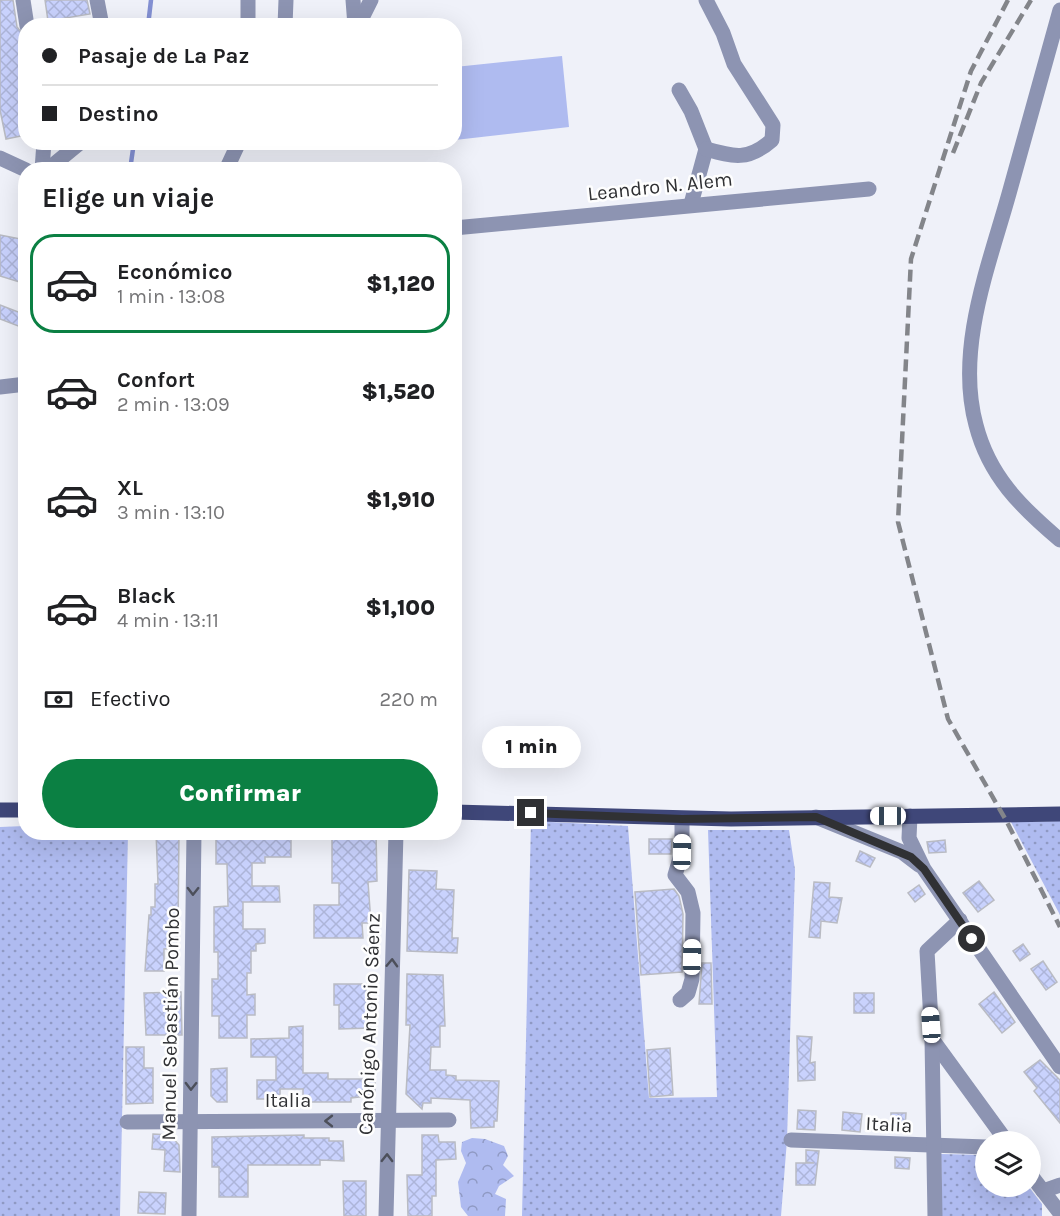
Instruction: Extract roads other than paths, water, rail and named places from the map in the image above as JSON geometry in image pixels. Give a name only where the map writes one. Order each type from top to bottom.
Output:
[{"type":"main road","points":[[0,810],[18,810]]},
{"type":"main road","points":[[462,812],[682,819],[1060,814]]},
{"type":"street","points":[[23,0],[26,18]]},
{"type":"street","points":[[97,0],[100,18]]},
{"type":"street","points":[[248,0],[248,18]]},
{"type":"street","points":[[285,18],[286,0]]},
{"type":"street","points":[[353,0],[355,18]]},
{"type":"street","points":[[361,18],[371,0]]},
{"type":"street","points":[[706,0],[723,33],[734,64],[773,125],[772,140],[760,151],[735,157],[706,149]]},
{"type":"street","points":[[720,0],[723,33]]},
{"type":"street","points":[[1060,10],[987,271],[976,319],[969,369],[975,424],[991,464],[1020,506],[1060,540]]},
{"type":"street","points":[[679,90],[691,111],[706,149],[691,204]]},
{"type":"street","points":[[57,162],[71,150]]},
{"type":"street","points":[[0,159],[18,167]]},
{"type":"street","name":"Leandro N. Alem","points":[[462,227],[869,189]]},
{"type":"street","points":[[0,387],[18,385]]},
{"type":"street","points":[[910,816],[909,838],[924,869],[1060,1067]]},
{"type":"street","points":[[816,817],[902,852],[924,869]]},
{"type":"street","points":[[680,1000],[688,993],[692,979],[692,900],[675,875],[682,852],[682,819]]},
{"type":"street","name":"Manuel Sebastián Pombo","points":[[189,1216],[194,840]]},
{"type":"street","name":"Canónigo Antonio Sáenz","points":[[386,1216],[396,840]]},
{"type":"street","points":[[935,1216],[932,1039],[927,951],[960,921]]},
{"type":"street","points":[[932,1039],[999,1131]]},
{"type":"street","name":"Italia","points":[[127,1122],[449,1120]]},
{"type":"street","name":"Italia","points":[[791,1140],[975,1147]]},
{"type":"street","points":[[1043,1191],[1060,1185]]},
{"type":"street","points":[[1041,1188],[1060,1213]]},
{"type":"waterway","points":[[149,18],[151,0]]},
{"type":"waterway","points":[[131,162],[133,150]]},
{"type":"railway","points":[[1008,0],[971,71],[911,259],[898,522],[948,719],[1007,822],[1060,927]]},
{"type":"railway","points":[[953,153],[981,83],[1031,0]]}]
